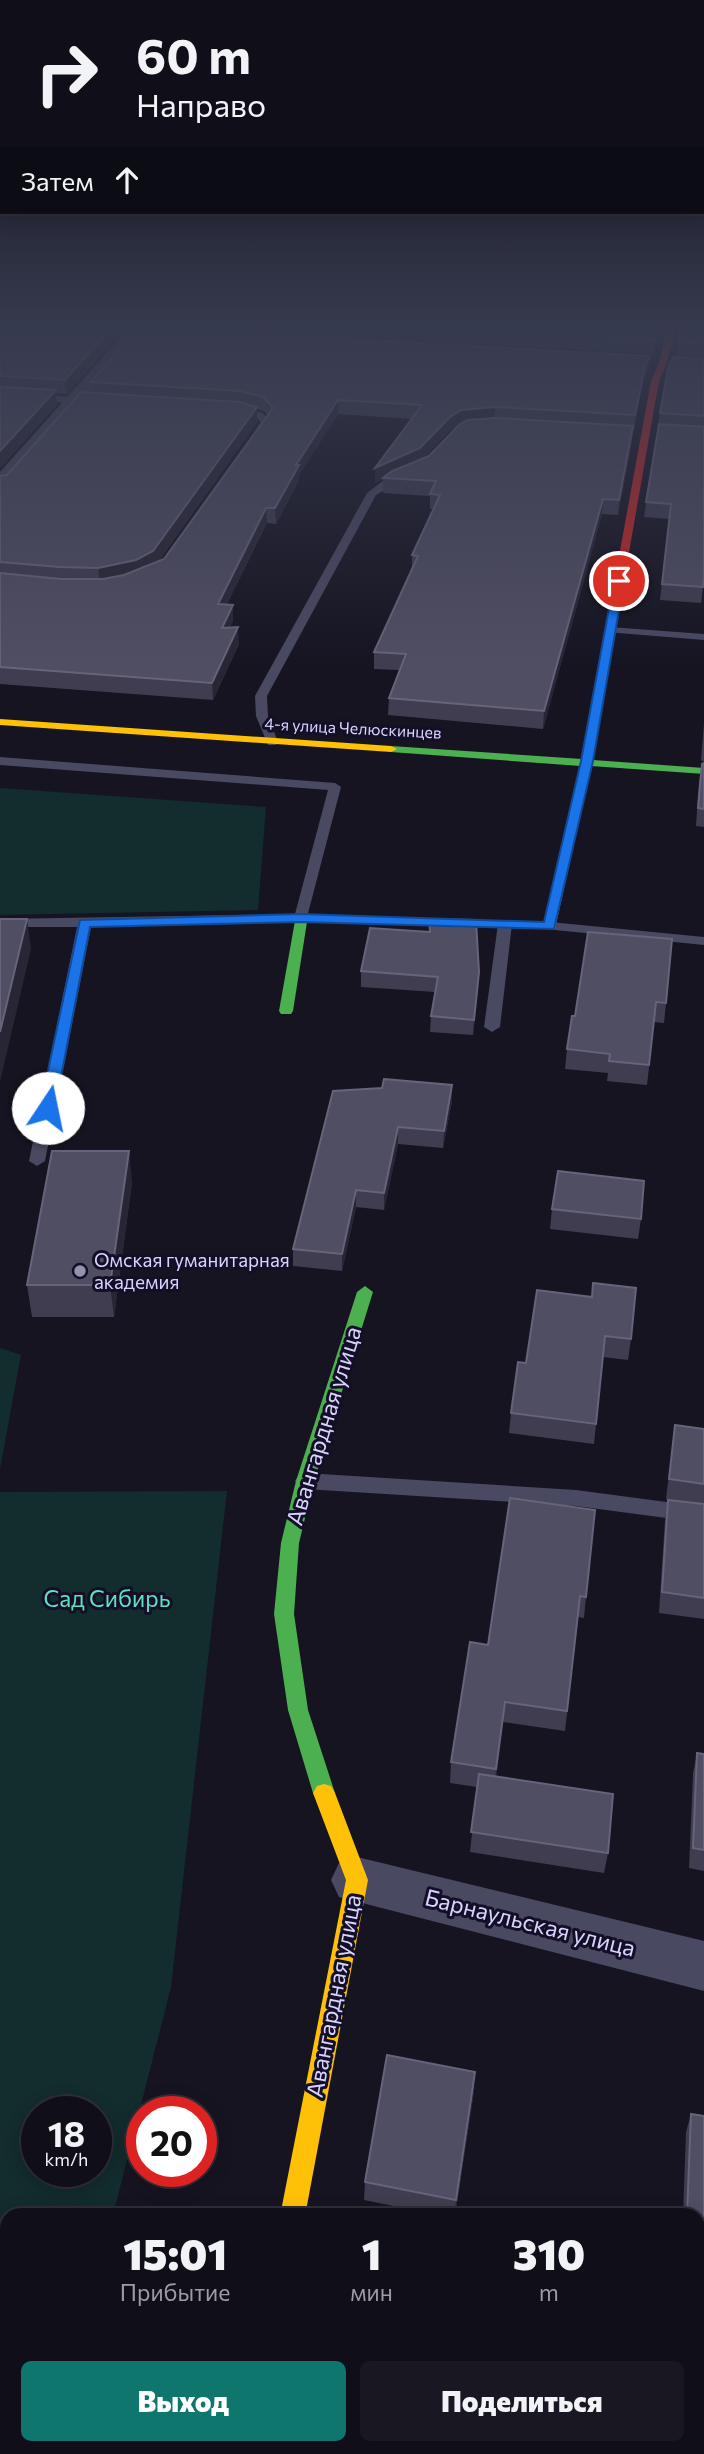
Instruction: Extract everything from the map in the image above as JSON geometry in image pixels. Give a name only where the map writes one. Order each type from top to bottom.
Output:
[{"type":"street","points":[[0,484],[40,439]]},
{"type":"street","points":[[286,1011],[301,918],[550,926],[587,761],[645,439]]},
{"type":"street","name":"4-я улица Челюскинцев","points":[[0,722],[704,771]]},
{"type":"street","name":"Авангардная улица","points":[[294,2208],[357,1880],[325,1797],[298,1710],[284,1614],[290,1543],[305,1480],[365,1293]]},
{"type":"street","name":"Барнаульская улица","points":[[357,1880],[704,1966]]},
{"type":"lane","points":[[247,450],[255,439]]},
{"type":"lane","points":[[272,742],[262,716],[261,696],[372,493],[387,482],[417,470]]},
{"type":"lane","points":[[610,630],[704,636]]},
{"type":"lane","points":[[0,761],[335,787],[301,918],[0,923]]},
{"type":"lane","points":[[37,1161],[85,923]]},
{"type":"lane","points":[[492,1027],[505,924]]},
{"type":"lane","points":[[550,926],[704,941]]},
{"type":"lane","points":[[305,1480],[576,1498],[704,1515]]},
{"type":"green space","points":[[0,788],[266,807],[258,910],[0,915]]},
{"type":"green space","points":[[0,1348],[21,1355],[0,1469]]},
{"type":"green space","name":"Сад Сибирь","points":[[227,1491],[171,1987],[143,2096],[126,2096],[126,2164],[115,2208],[0,2208],[0,1492]]},
{"type":"building","points":[[0,439],[11,439],[0,451]]},
{"type":"building","points":[[40,439],[234,439],[153,551],[136,560],[98,568],[0,562],[0,476],[7,475]]},
{"type":"building","points":[[251,439],[313,439],[296,465],[299,465],[275,508],[266,508],[218,604],[233,605],[222,628],[238,627],[212,683],[0,667],[0,573],[61,579],[103,579],[124,575],[164,559]]},
{"type":"building","points":[[397,439],[429,439],[420,448],[375,468]]},
{"type":"building","points":[[446,439],[631,439],[619,500],[603,499],[544,711],[389,698],[406,654],[374,652],[418,556],[412,555],[440,495],[430,494],[436,481],[383,478],[392,471],[429,456]]},
{"type":"building","points":[[657,439],[704,439],[703,587],[662,584],[671,504],[646,502]]},
{"type":"building","points":[[704,763],[704,809],[698,808]]},
{"type":"building","points":[[0,919],[27,919],[0,1032]]},
{"type":"building","points":[[429,919],[476,920],[479,972],[474,1020],[431,1016],[438,977],[361,971],[370,928],[430,932]]},
{"type":"building","points":[[588,932],[672,939],[666,1003],[656,1002],[649,1065],[609,1061],[610,1054],[567,1049]]},
{"type":"building","points":[[384,1079],[452,1085],[444,1131],[398,1127],[384,1193],[356,1190],[342,1254],[293,1249],[333,1091],[382,1088]]},
{"type":"building","name":"Омская гуманитарная академия","points":[[52,1151],[129,1151],[110,1285],[27,1285]]},
{"type":"building","points":[[558,1171],[644,1181],[641,1219],[552,1209]]},
{"type":"building","points":[[593,1283],[636,1288],[631,1339],[605,1336],[596,1424],[511,1413],[518,1362],[526,1363],[537,1290],[592,1297]]},
{"type":"building","points":[[675,1425],[704,1429],[704,1484],[669,1479]]},
{"type":"building","points":[[510,1498],[595,1510],[586,1597],[580,1596],[567,1711],[505,1702],[496,1769],[451,1762],[470,1642],[488,1645]]},
{"type":"building","points":[[668,1500],[704,1504],[704,1598],[662,1592]]},
{"type":"building","points":[[697,1753],[704,1754],[704,1850],[693,1848]]},
{"type":"building","points":[[479,1774],[613,1794],[608,1853],[471,1832]]},
{"type":"building","points":[[387,2055],[475,2072],[456,2200],[365,2182]]},
{"type":"building","points":[[691,2114],[704,2116],[704,2208],[687,2208]]},
{"type":"traffic: fast","points":[[286,1011],[301,918],[550,926],[587,761],[609,638]]},
{"type":"traffic: fast","points":[[391,749],[704,771]]},
{"type":"traffic: fast","points":[[324,1793],[298,1710],[284,1614],[290,1543],[305,1481],[365,1292]]},
{"type":"traffic: slow","points":[[0,722],[391,749]]},
{"type":"traffic: slow","points":[[294,2208],[357,1880],[324,1793]]},
{"type":"traffic: jam","points":[[609,638],[645,439]]},
{"type":"place","name":"Омская гуманитарная академия","points":[[80,1271]]},
{"type":"route","points":[[48,1108],[85,923],[301,918],[550,926],[587,761],[619,581]]}]
